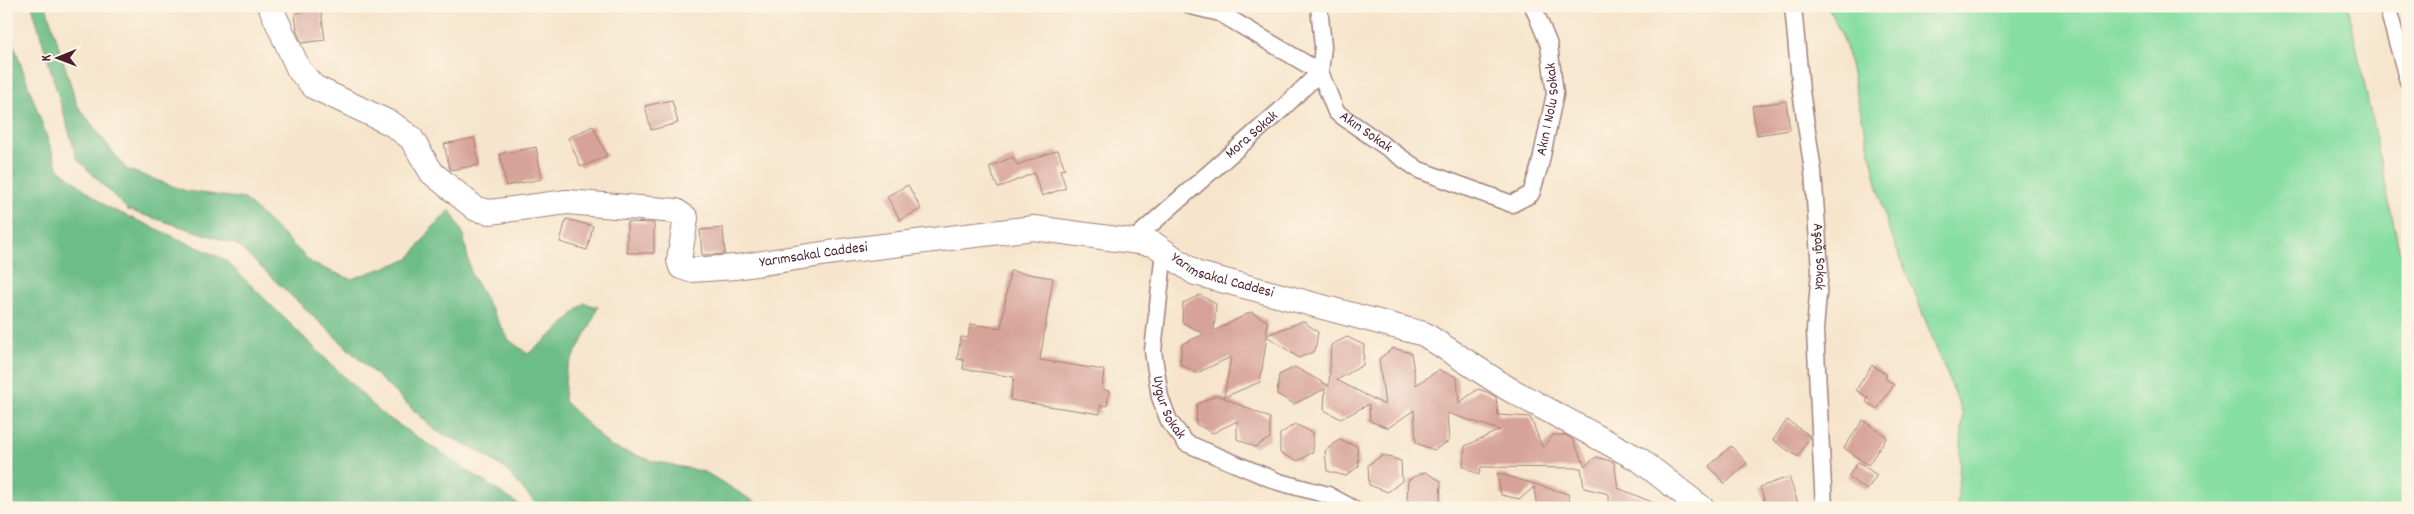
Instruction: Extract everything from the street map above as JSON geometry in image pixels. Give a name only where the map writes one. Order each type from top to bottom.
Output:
[{"type":"street","name":"Yarımsakal Caddesi","points":[[270,6],[299,70],[314,86],[392,124],[411,138],[432,173],[476,209],[490,212],[567,202],[676,210],[686,218],[679,260],[681,267],[690,270],[736,267],[842,251],[1034,228],[1154,244],[1195,273],[1424,334],[1507,388],[1640,460],[1702,508]]},
{"type":"street","points":[[1192,6],[1220,14],[1320,72],[1323,47],[1319,6]]},
{"type":"street","name":"Akın 1 Nolu Sokak","points":[[1512,204],[1531,194],[1540,165],[1556,94],[1549,45],[1533,6]]},
{"type":"street","name":"Aşağı Sokak","points":[[1793,6],[1801,91],[1813,171],[1820,270],[1815,339],[1824,508]]},
{"type":"street","points":[[2387,6],[2408,81]]},
{"type":"street","name":"Mora Sokak","points":[[1132,241],[1282,109],[1320,72]]},
{"type":"street","name":"Akın Sokak","points":[[1320,72],[1336,112],[1381,144],[1419,170],[1512,204]]},
{"type":"street","name":"Uygur Sokak","points":[[1164,251],[1153,351],[1160,397],[1169,422],[1186,442],[1212,455],[1280,482],[1328,494],[1352,508]]},
{"type":"green space","points":[[32,6],[46,6],[77,105],[126,169],[186,191],[245,199],[313,264],[351,279],[409,259],[433,227],[450,210],[463,233],[471,274],[509,340],[528,354],[559,329],[584,303],[598,307],[566,370],[564,401],[611,447],[653,461],[705,472],[765,508],[538,506],[504,468],[475,449],[436,431],[236,244],[128,210],[77,159]]},
{"type":"green space","points":[[1828,6],[2348,6],[2408,292],[2408,508],[1957,508],[1963,414],[1886,222],[1845,43]]},
{"type":"green space","points":[[6,23],[58,168],[107,207],[224,259],[381,413],[524,508],[6,508]]},
{"type":"building","points":[[321,10],[325,40],[302,43],[297,32],[295,13]]},
{"type":"building","points":[[672,100],[678,123],[651,130],[645,106]]},
{"type":"building","points":[[1786,101],[1790,130],[1757,135],[1752,106]]},
{"type":"building","points":[[593,126],[607,156],[581,167],[568,138]]},
{"type":"building","points":[[474,138],[479,165],[450,170],[444,144]]},
{"type":"building","points":[[536,147],[542,179],[506,186],[500,154]]},
{"type":"building","points":[[1058,150],[1065,169],[1060,170],[1066,188],[1042,196],[1034,173],[998,188],[989,167],[1013,157],[1017,165]]},
{"type":"building","points":[[908,185],[921,209],[900,220],[887,196]]},
{"type":"building","points":[[566,219],[593,226],[587,250],[560,242]]},
{"type":"building","points":[[627,222],[654,223],[654,253],[627,253]]},
{"type":"building","points":[[723,228],[725,254],[702,255],[700,230]]},
{"type":"building","points":[[1010,271],[1053,278],[1040,360],[1104,370],[1102,389],[1109,391],[1107,406],[1101,405],[1100,414],[1010,400],[1014,377],[963,369],[964,360],[957,359],[961,337],[968,338],[970,324],[1001,328]]},
{"type":"building","points":[[1200,295],[1216,304],[1214,331],[1251,312],[1267,321],[1267,335],[1303,321],[1318,332],[1315,351],[1299,358],[1267,336],[1260,382],[1224,397],[1231,357],[1197,373],[1180,364],[1182,344],[1204,334],[1182,322],[1183,303]]},
{"type":"building","points":[[1347,337],[1364,345],[1363,365],[1337,380],[1385,405],[1379,359],[1393,348],[1411,353],[1416,385],[1439,370],[1457,377],[1459,403],[1478,389],[1487,392],[1496,397],[1498,415],[1530,417],[1543,448],[1553,435],[1566,435],[1573,440],[1585,466],[1596,457],[1614,462],[1618,488],[1666,508],[1609,508],[1609,494],[1584,488],[1581,468],[1481,467],[1479,475],[1463,466],[1465,446],[1500,430],[1447,413],[1449,441],[1434,450],[1416,443],[1414,410],[1388,428],[1370,421],[1369,404],[1341,419],[1324,410],[1325,389],[1294,404],[1277,394],[1279,375],[1295,367],[1329,386],[1331,345]]},
{"type":"building","points":[[1872,365],[1887,375],[1885,378],[1894,385],[1877,409],[1866,402],[1868,398],[1856,390]]},
{"type":"building","points":[[1217,395],[1270,418],[1270,438],[1255,447],[1237,439],[1237,421],[1213,433],[1196,424],[1197,404]]},
{"type":"building","points":[[1787,420],[1810,436],[1798,457],[1773,440]]},
{"type":"building","points":[[1863,420],[1887,437],[1868,465],[1844,448]]},
{"type":"building","points":[[1295,424],[1314,433],[1313,452],[1298,461],[1280,453],[1280,434]]},
{"type":"building","points":[[1339,440],[1357,446],[1359,466],[1346,476],[1327,471],[1325,451]]},
{"type":"building","points":[[1731,446],[1747,463],[1725,484],[1709,466]]},
{"type":"building","points":[[1383,455],[1401,461],[1402,481],[1388,492],[1369,485],[1368,465]]},
{"type":"building","points":[[1858,462],[1877,475],[1867,490],[1848,477]]},
{"type":"building","points":[[1425,472],[1441,481],[1440,501],[1422,508],[1407,499],[1408,480]]},
{"type":"building","points":[[1497,473],[1568,494],[1571,508],[1537,508],[1534,487],[1520,499],[1501,495]]},
{"type":"building","points":[[1789,477],[1798,503],[1786,508],[1767,508],[1760,487]]}]
